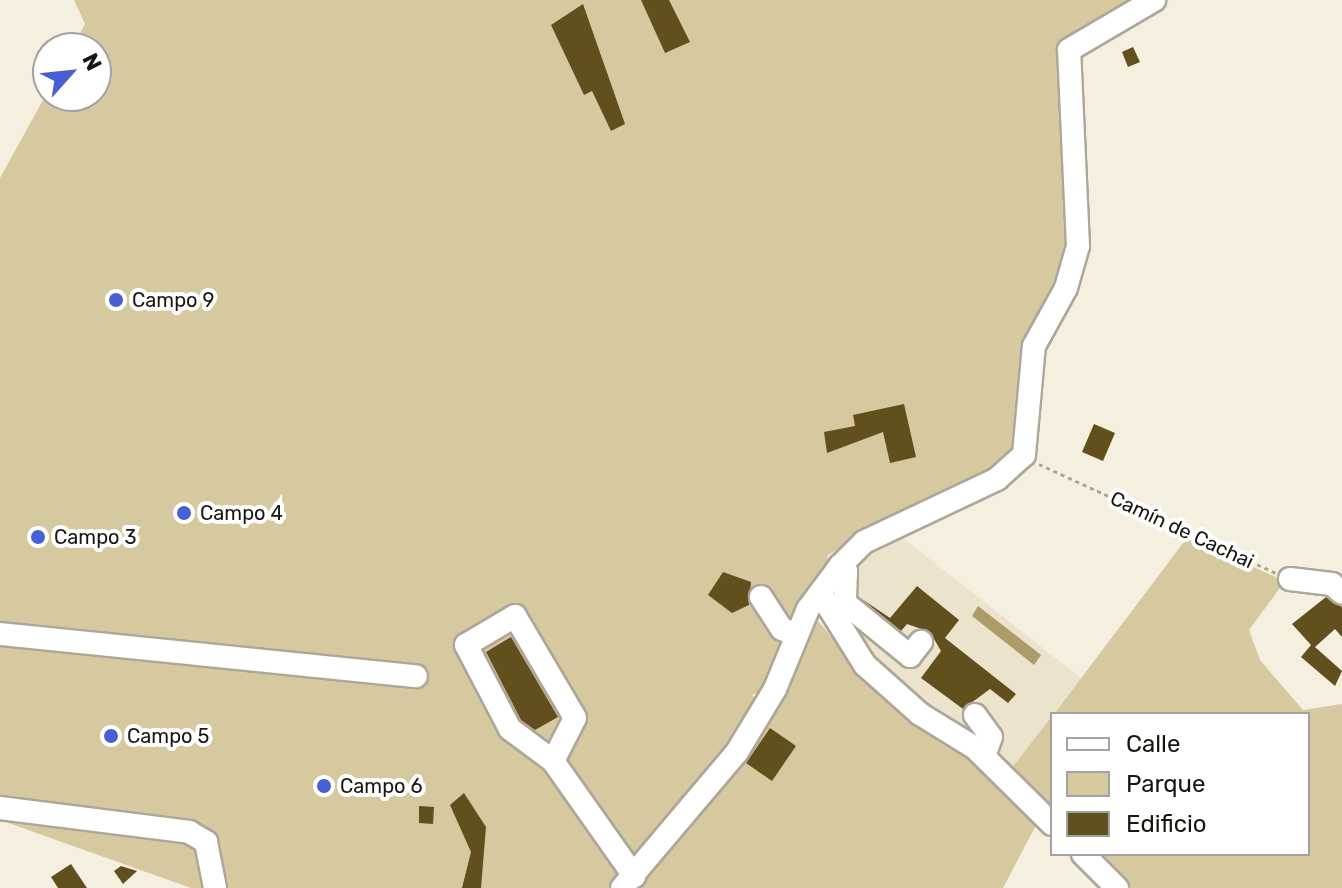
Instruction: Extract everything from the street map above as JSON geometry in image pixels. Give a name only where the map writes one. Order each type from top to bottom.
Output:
[{"type":"street","points":[[553,761],[575,718],[515,616],[466,645],[475,674],[510,729],[553,761],[628,882],[752,729],[797,635],[820,593],[840,566],[864,542],[997,479],[1024,455],[1034,346],[1066,288],[1078,246],[1069,50],[1154,0]]},
{"type":"street","points":[[840,566],[846,571],[845,603],[910,656],[921,642]]},
{"type":"street","points":[[1290,579],[1332,584],[1342,593]]},
{"type":"street","points":[[820,593],[865,665],[984,756],[1050,822]]},
{"type":"street","points":[[761,597],[782,629],[797,635]]},
{"type":"street","points":[[0,634],[416,676]]},
{"type":"street","points":[[975,715],[991,737],[984,756]]},
{"type":"street","points":[[0,808],[189,832],[206,842],[215,888]]},
{"type":"street","points":[[1085,856],[1117,888]]},
{"type":"path","name":"Camín de Cachai","points":[[1024,455],[1290,579]]},
{"type":"shaded area","points":[[899,535],[1081,678],[1055,712],[1050,712],[1050,718],[1011,769],[877,666],[837,608],[838,582],[855,577],[859,559]]},
{"type":"shaded area","points":[[978,606],[1041,655],[1034,665],[972,616]]},
{"type":"green space","points":[[74,0],[1138,0],[1057,42],[1069,257],[1025,356],[1019,439],[1007,466],[889,516],[827,556],[831,568],[780,635],[785,646],[766,690],[752,695],[760,705],[640,854],[617,870],[618,882],[610,888],[191,888],[0,820],[0,178],[36,112],[112,112],[112,32],[81,32],[85,24]]},
{"type":"green space","points":[[1187,538],[1285,581],[1249,630],[1260,660],[1303,710],[1342,704],[1342,888],[1119,888],[1094,856],[1310,856],[1310,712],[1056,712]]},
{"type":"green space","points":[[814,616],[873,687],[955,746],[1037,823],[1003,888],[636,888]]},
{"type":"green space","points":[[1050,719],[1050,813],[1011,769]]},
{"type":"building","points":[[641,0],[669,0],[690,42],[665,53]]},
{"type":"building","points":[[583,4],[625,124],[611,131],[592,91],[584,95],[551,25]]},
{"type":"building","points":[[1133,47],[1140,62],[1128,67],[1122,52]]},
{"type":"building","points":[[904,404],[916,457],[890,463],[883,432],[827,453],[824,432],[855,426],[853,415]]},
{"type":"building","points":[[1094,424],[1115,433],[1103,461],[1082,452]]},
{"type":"building","points":[[723,572],[751,582],[749,605],[732,613],[708,595]]},
{"type":"building","points":[[917,586],[959,620],[945,638],[1016,694],[1008,703],[990,689],[963,709],[921,678],[941,651],[930,632],[907,624],[901,631],[859,597],[890,618]]},
{"type":"building","points":[[1326,597],[1342,607],[1342,637],[1335,629],[1315,647],[1342,671],[1335,686],[1301,657],[1311,645],[1292,624]]},
{"type":"building","points":[[511,637],[558,717],[535,730],[521,720],[486,652]]},
{"type":"building","points":[[770,728],[796,746],[772,781],[746,763]]},
{"type":"building","points":[[464,793],[486,827],[481,888],[462,888],[471,852],[450,805]]},
{"type":"building","points":[[419,806],[434,807],[433,824],[419,823]]},
{"type":"building","points":[[71,864],[87,888],[58,888],[51,877]]},
{"type":"building","points":[[121,866],[137,871],[123,884],[114,871]]},
{"type":"place","name":"Campo 9","points":[[116,300]]},
{"type":"place","name":"Campo 4","points":[[184,513]]},
{"type":"place","name":"Campo 3","points":[[38,537]]},
{"type":"place","name":"Campo 5","points":[[111,736]]},
{"type":"place","name":"Campo 6","points":[[324,786]]}]
